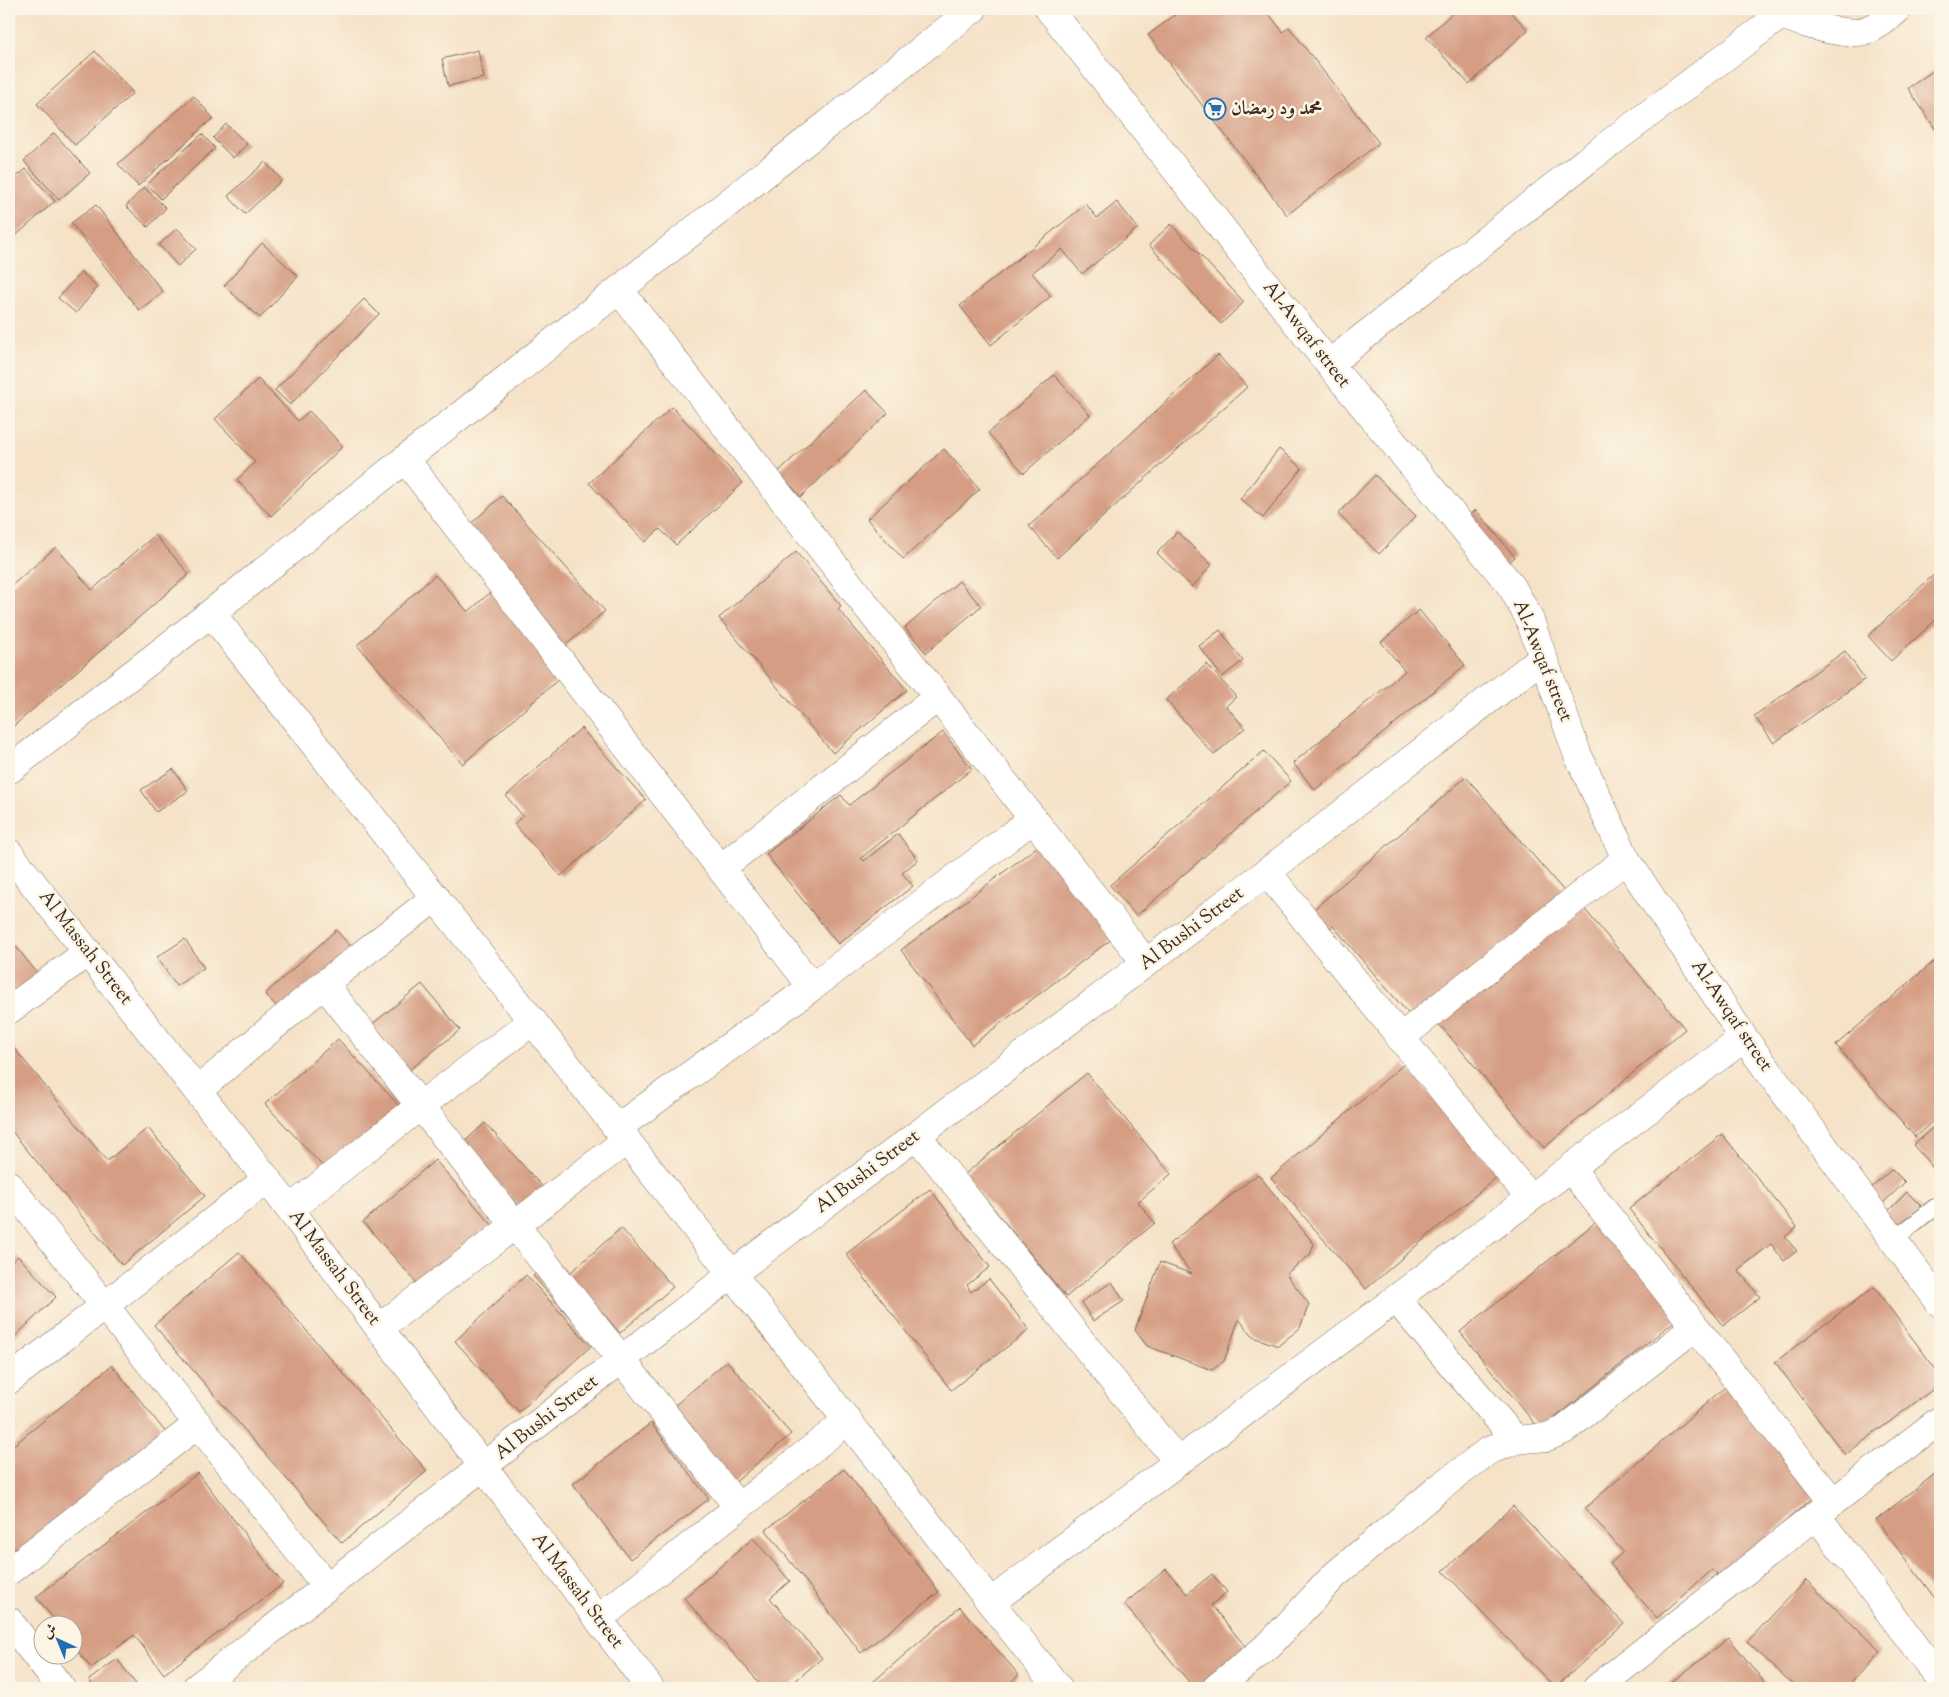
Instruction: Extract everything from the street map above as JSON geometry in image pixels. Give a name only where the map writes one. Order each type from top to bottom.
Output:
[{"type":"street","points":[[9,770],[211,613],[973,9]]},
{"type":"street","name":"Al-Awqaf street","points":[[1050,9],[1329,364],[1512,588],[1528,618],[1577,753],[1626,859],[1744,1038],[1940,1303]]},
{"type":"street","points":[[1329,364],[1774,12],[1834,30],[1859,32],[1884,22],[1898,9]]},
{"type":"street","points":[[619,290],[1146,963]]},
{"type":"street","points":[[406,459],[812,987]]},
{"type":"street","points":[[211,613],[991,1602],[1048,1685]]},
{"type":"street","name":"Al Bushi Street","points":[[196,1688],[732,1274],[1267,872],[1542,658]]},
{"type":"street","points":[[721,868],[938,697]]},
{"type":"street","points":[[379,1328],[515,1224],[622,1134],[1033,819]]},
{"type":"street","name":"Al Massah Street","points":[[9,853],[267,1179],[650,1688]]},
{"type":"street","points":[[1400,1038],[1626,859]]},
{"type":"street","points":[[1267,872],[1530,1198]]},
{"type":"street","points":[[197,1091],[324,984],[436,898]]},
{"type":"street","points":[[9,1010],[88,952]]},
{"type":"street","points":[[324,984],[738,1507]]},
{"type":"street","points":[[290,1209],[420,1106],[533,1021]]},
{"type":"street","points":[[991,1602],[1744,1038]]},
{"type":"street","points":[[917,1136],[1178,1462]]},
{"type":"street","points":[[1571,1168],[1695,1327],[1824,1509],[1933,1681]]},
{"type":"street","points":[[9,1380],[104,1304],[267,1179]]},
{"type":"street","points":[[9,1185],[327,1587]]},
{"type":"street","points":[[1396,1299],[1516,1440]]},
{"type":"street","points":[[1216,1688],[1270,1644],[1335,1576],[1438,1489],[1488,1451],[1516,1440],[1547,1437],[1564,1430],[1695,1327]]},
{"type":"street","points":[[598,1619],[848,1420]]},
{"type":"street","points":[[1597,1688],[1940,1420]]},
{"type":"street","points":[[9,1571],[198,1424]]},
{"type":"street","points":[[9,1621],[61,1688]]},
{"type":"lane","points":[[1893,1240],[1940,1203]]},
{"type":"building","points":[[1183,9],[1265,9],[1283,32],[1289,27],[1379,143],[1287,215],[1148,35]]},
{"type":"building","points":[[1457,9],[1508,9],[1528,30],[1469,84],[1426,37]]},
{"type":"building","points":[[478,50],[484,78],[448,86],[442,59]]},
{"type":"building","points":[[95,51],[133,93],[75,145],[37,104]]},
{"type":"building","points":[[1940,66],[1940,136],[1908,88]]},
{"type":"building","points":[[194,96],[213,118],[138,186],[118,164]]},
{"type":"building","points":[[226,124],[247,144],[233,158],[213,138]]},
{"type":"building","points":[[54,133],[90,173],[59,200],[24,161]]},
{"type":"building","points":[[202,134],[215,148],[161,199],[147,184]]},
{"type":"building","points":[[265,162],[282,180],[245,214],[228,196]]},
{"type":"building","points":[[26,169],[55,201],[11,240],[9,237],[9,183]]},
{"type":"building","points":[[144,187],[166,208],[148,227],[126,206]]},
{"type":"building","points":[[1117,202],[1138,228],[1082,274],[1062,249],[1032,273],[1051,296],[991,345],[960,306],[1086,204],[1097,218]]},
{"type":"building","points":[[96,205],[163,292],[139,310],[71,223]]},
{"type":"building","points":[[1171,224],[1244,302],[1221,324],[1149,245]]},
{"type":"building","points":[[177,228],[196,249],[178,266],[159,245]]},
{"type":"building","points":[[262,243],[298,276],[260,318],[224,286]]},
{"type":"building","points":[[81,272],[98,287],[76,313],[58,298]]},
{"type":"building","points":[[364,299],[379,314],[290,405],[275,390]]},
{"type":"building","points":[[1218,355],[1247,387],[1057,558],[1029,526]]},
{"type":"building","points":[[1054,375],[1090,415],[1024,473],[988,433]]},
{"type":"building","points":[[258,379],[298,421],[309,411],[343,446],[271,516],[237,480],[255,462],[215,419]]},
{"type":"building","points":[[866,390],[888,413],[801,497],[778,472]]},
{"type":"building","points":[[672,407],[743,483],[676,545],[660,529],[645,542],[589,483]]},
{"type":"building","points":[[944,449],[980,489],[903,559],[867,519]]},
{"type":"building","points":[[1279,449],[1302,468],[1263,518],[1240,499]]},
{"type":"building","points":[[1375,475],[1416,516],[1379,554],[1338,514]]},
{"type":"building","points":[[502,496],[605,611],[556,654],[570,669],[463,764],[357,645],[435,575],[468,612],[500,584],[457,536]]},
{"type":"building","points":[[1476,510],[1515,557],[1503,567],[1464,520]]},
{"type":"building","points":[[1177,532],[1212,565],[1192,587],[1157,553]]},
{"type":"building","points":[[155,535],[189,574],[9,730],[9,588],[56,547],[92,590]]},
{"type":"building","points":[[796,552],[841,606],[838,609],[907,690],[833,753],[719,618]]},
{"type":"building","points":[[1940,569],[1940,616],[1891,661],[1868,636]]},
{"type":"building","points":[[959,581],[981,606],[926,653],[905,628]]},
{"type":"building","points":[[1419,610],[1465,665],[1315,790],[1293,763],[1405,671],[1381,642]]},
{"type":"building","points":[[1220,630],[1243,661],[1222,677],[1199,646]]},
{"type":"building","points":[[1845,651],[1865,679],[1774,743],[1754,716]]},
{"type":"building","points":[[1207,664],[1236,697],[1226,706],[1245,728],[1214,755],[1166,700]]},
{"type":"building","points":[[581,728],[646,800],[561,876],[514,824],[523,816],[506,796]]},
{"type":"building","points":[[943,732],[972,769],[861,858],[864,861],[898,834],[918,860],[902,873],[913,886],[838,944],[766,854],[841,795],[849,805]]},
{"type":"building","points":[[1264,751],[1291,781],[1136,916],[1110,885]]},
{"type":"building","points":[[173,769],[188,791],[156,812],[141,790]]},
{"type":"building","points":[[1466,777],[1568,896],[1419,1026],[1333,926],[1331,928],[1314,909]]},
{"type":"building","points":[[1042,843],[1113,938],[972,1045],[901,950]]},
{"type":"building","points":[[1581,905],[1685,1029],[1544,1148],[1439,1024]]},
{"type":"building","points":[[336,930],[352,948],[281,1011],[265,994]]},
{"type":"building","points":[[9,938],[39,975],[9,1000]]},
{"type":"building","points":[[185,939],[204,968],[176,986],[157,957]]},
{"type":"building","points":[[1939,957],[1940,1115],[1915,1137],[1836,1045]]},
{"type":"building","points":[[422,984],[460,1030],[407,1072],[370,1026]]},
{"type":"building","points":[[338,1039],[401,1108],[329,1173],[265,1104]]},
{"type":"building","points":[[9,1042],[107,1161],[148,1128],[205,1196],[122,1265],[9,1128]]},
{"type":"building","points":[[1404,1064],[1499,1175],[1366,1289],[1271,1178]]},
{"type":"building","points":[[1087,1073],[1171,1174],[1138,1202],[1155,1223],[1066,1297],[965,1174]]},
{"type":"building","points":[[1940,1121],[1940,1176],[1913,1145]]},
{"type":"building","points":[[485,1123],[548,1193],[525,1213],[463,1143]]},
{"type":"building","points":[[1722,1134],[1797,1227],[1785,1237],[1797,1251],[1784,1261],[1771,1244],[1738,1270],[1760,1297],[1723,1326],[1629,1209]]},
{"type":"building","points":[[435,1160],[494,1227],[423,1290],[363,1222]]},
{"type":"building","points":[[1892,1169],[1905,1182],[1882,1204],[1869,1190]]},
{"type":"building","points":[[1258,1174],[1314,1244],[1310,1255],[1286,1274],[1309,1304],[1300,1328],[1278,1346],[1253,1337],[1239,1319],[1224,1361],[1212,1370],[1147,1346],[1135,1330],[1160,1262],[1192,1274],[1169,1244]]},
{"type":"building","points":[[930,1189],[990,1267],[967,1285],[971,1292],[989,1279],[1029,1330],[951,1390],[846,1254]]},
{"type":"building","points":[[1907,1192],[1923,1208],[1899,1231],[1884,1215]]},
{"type":"building","points":[[1602,1217],[1682,1315],[1540,1430],[1460,1332]]},
{"type":"building","points":[[621,1228],[673,1287],[620,1333],[600,1310],[579,1328],[533,1276],[553,1259],[569,1274]]},
{"type":"building","points":[[239,1252],[427,1471],[342,1543],[154,1325]]},
{"type":"building","points":[[18,1256],[56,1297],[9,1342],[9,1265]]},
{"type":"building","points":[[526,1275],[591,1346],[519,1412],[455,1341]]},
{"type":"building","points":[[1112,1282],[1124,1301],[1093,1321],[1081,1302]]},
{"type":"building","points":[[1874,1287],[1940,1375],[1940,1384],[1845,1455],[1775,1362]]},
{"type":"building","points":[[727,1361],[791,1434],[731,1486],[667,1412]]},
{"type":"building","points":[[112,1365],[167,1434],[9,1563],[9,1449]]},
{"type":"building","points":[[1725,1387],[1818,1493],[1720,1578],[1712,1570],[1657,1618],[1610,1564],[1623,1552],[1585,1508]]},
{"type":"building","points":[[651,1423],[709,1499],[630,1559],[573,1484]]},
{"type":"building","points":[[844,1469],[939,1592],[861,1653],[766,1530]]},
{"type":"building","points":[[1940,1470],[1940,1605],[1876,1520]]},
{"type":"building","points":[[198,1473],[283,1584],[164,1674],[134,1635],[91,1668],[82,1657],[82,1614],[50,1614],[36,1597]]},
{"type":"building","points":[[1513,1506],[1624,1624],[1555,1688],[1443,1571]]},
{"type":"building","points":[[753,1538],[790,1581],[770,1598],[822,1658],[787,1688],[764,1688],[684,1598]]},
{"type":"building","points":[[1166,1569],[1187,1594],[1212,1574],[1227,1592],[1211,1605],[1251,1653],[1209,1688],[1194,1688],[1124,1604]]},
{"type":"building","points":[[1806,1580],[1881,1652],[1846,1688],[1797,1688],[1747,1642]]},
{"type":"building","points":[[960,1607],[1019,1675],[1004,1688],[866,1688]]},
{"type":"building","points":[[1729,1638],[1769,1688],[1664,1688]]},
{"type":"building","points":[[117,1659],[139,1688],[95,1688],[89,1680]]},
{"type":"place","name":"محمد ود رمضان","points":[[1215,109]]}]
